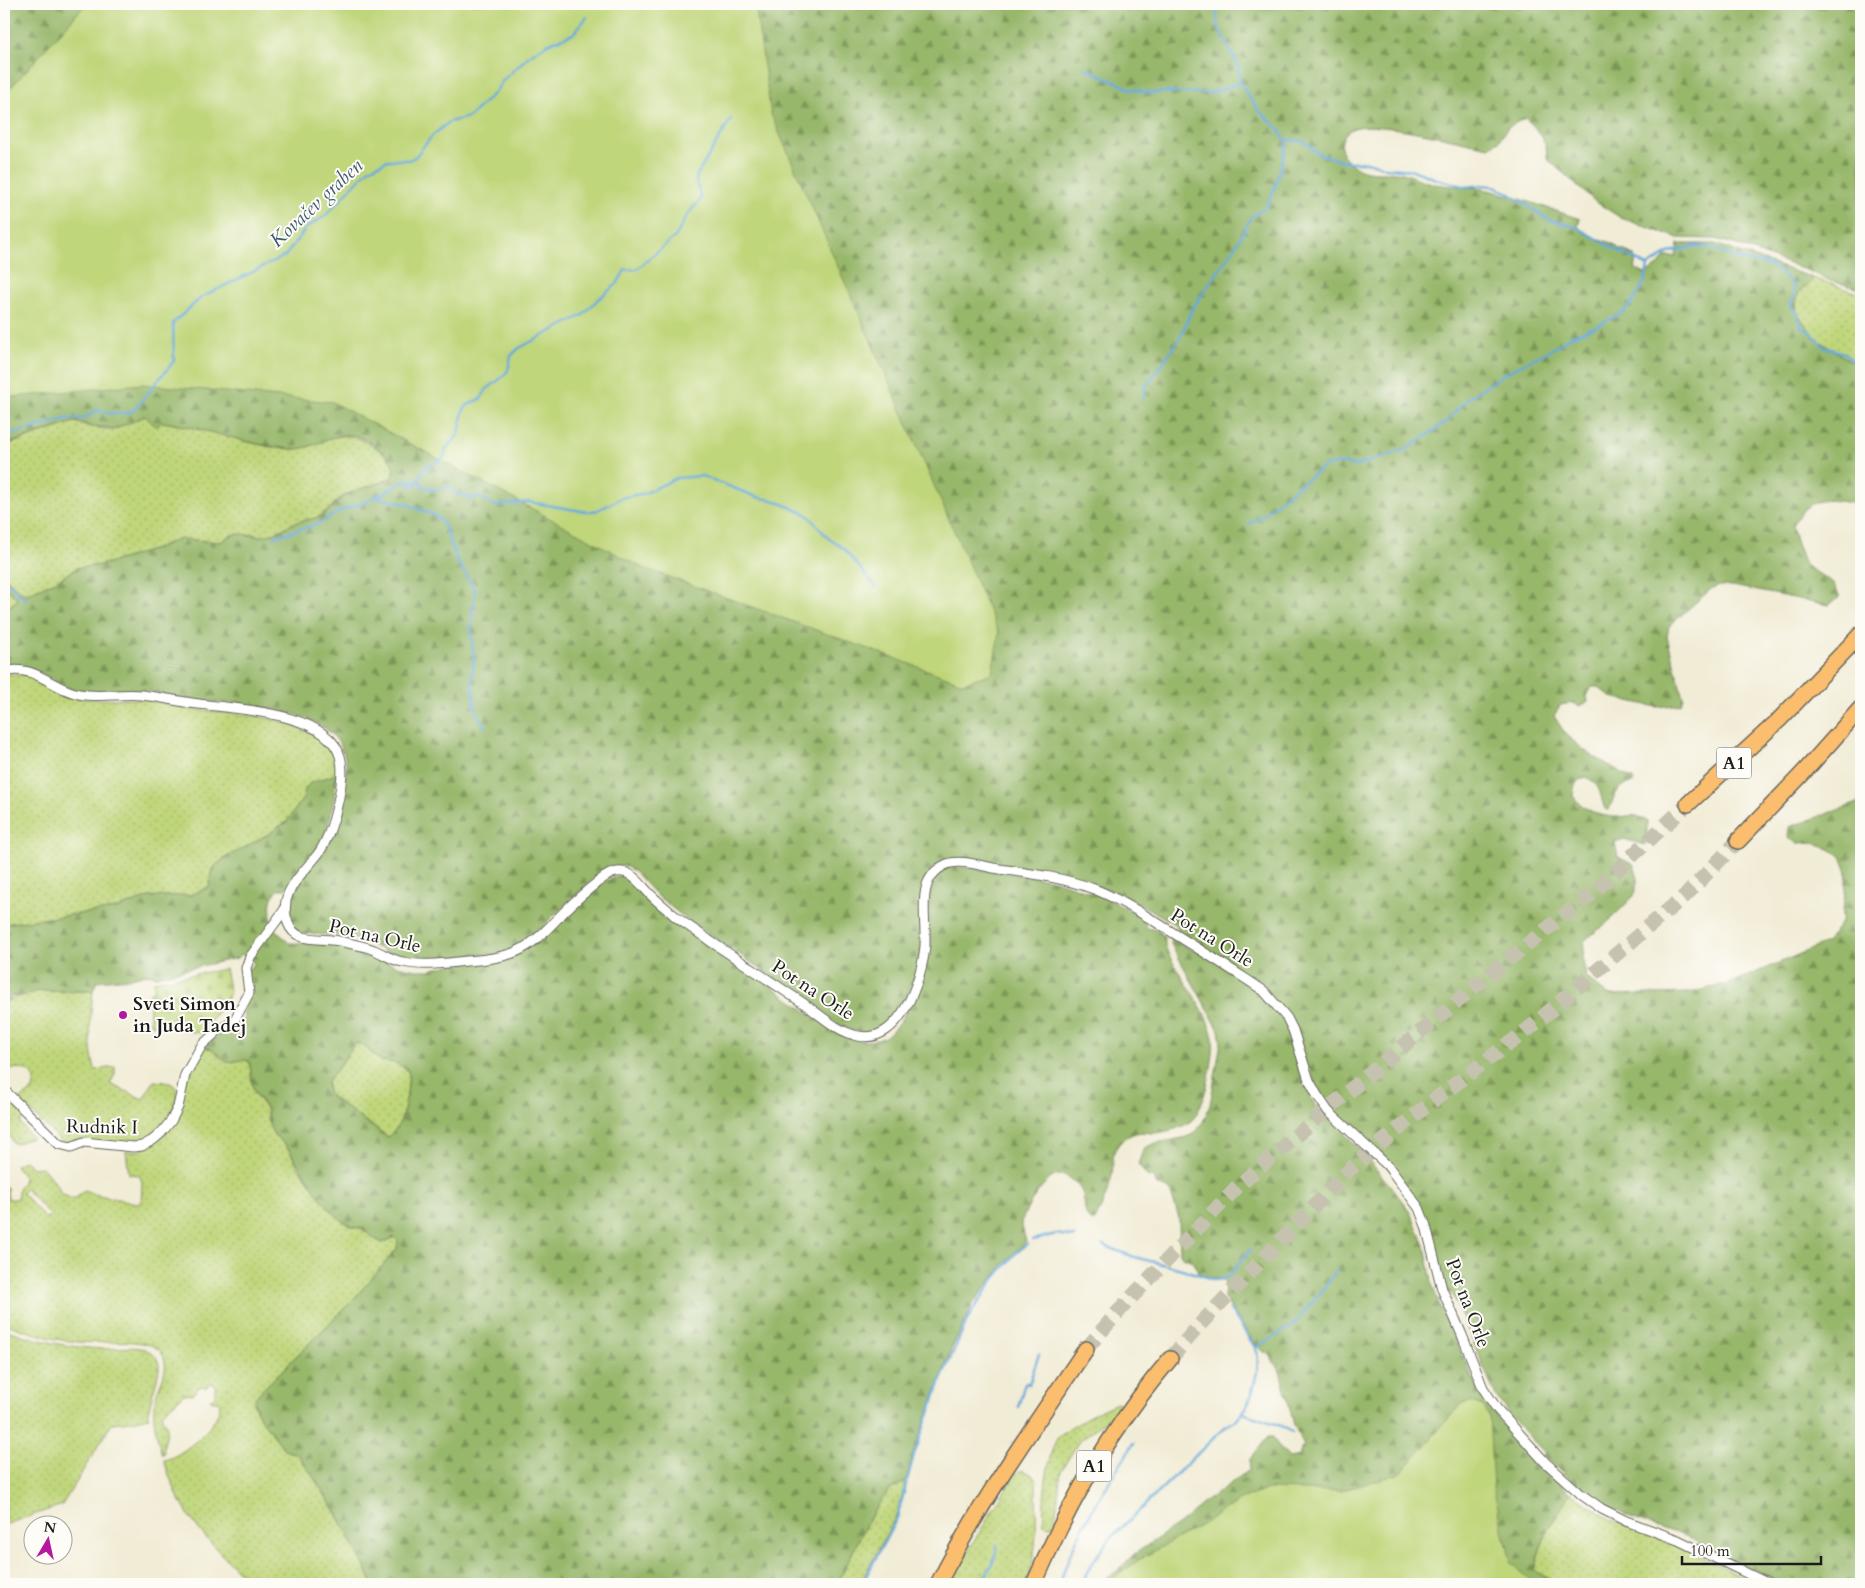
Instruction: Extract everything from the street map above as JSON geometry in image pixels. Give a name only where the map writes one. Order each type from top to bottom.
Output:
[{"type":"highway","name":"A1","points":[[1688,804],[1779,720],[1861,634]]},
{"type":"highway","points":[[1738,841],[1804,772],[1861,708]]},
{"type":"highway","points":[[938,1584],[954,1554],[1028,1435],[1086,1349]]},
{"type":"highway","name":"A1","points":[[1034,1584],[1063,1522],[1096,1463],[1152,1381],[1170,1359]]},
{"type":"highway","points":[[929,1584],[954,1554]]},
{"type":"street","points":[[4,672],[18,670],[34,673],[78,694],[142,695],[267,712],[302,722],[332,741],[340,754],[342,763],[336,814],[329,834],[318,854],[293,883],[288,893],[285,909]]},
{"type":"street","name":"Pot na Orle","points":[[285,909],[289,927],[295,934],[304,938],[354,944],[372,949],[403,963],[446,963],[510,954],[522,948],[537,939],[599,880],[619,871],[628,873],[678,918],[804,1004],[830,1024],[844,1032],[870,1037],[882,1033],[892,1026],[904,1011],[913,994],[925,947],[925,898],[928,882],[934,873],[944,865],[953,863],[972,864],[1055,877],[1102,892],[1126,904],[1246,978],[1264,991],[1276,1004],[1293,1030],[1309,1080],[1316,1095],[1340,1123],[1388,1166],[1419,1208],[1426,1226],[1442,1289],[1483,1388],[1497,1409],[1545,1462],[1582,1495],[1602,1509],[1626,1521],[1678,1540],[1769,1584]]},
{"type":"street","name":"Rudnik I","points":[[4,1090],[59,1144],[65,1147],[84,1142],[133,1147],[142,1146],[153,1140],[161,1132],[178,1107],[185,1075],[202,1045],[234,1020],[249,993],[246,968],[250,957],[285,909]]},
{"type":"green space","points":[[4,4],[1861,4],[1861,289],[1831,281],[1734,244],[1715,239],[1678,238],[1621,218],[1596,202],[1547,159],[1544,141],[1534,126],[1525,118],[1508,127],[1499,141],[1489,147],[1400,129],[1365,126],[1348,131],[1343,137],[1341,146],[1347,161],[1364,170],[1403,173],[1435,184],[1488,190],[1580,219],[1578,226],[1582,231],[1635,255],[1635,269],[1645,274],[1657,267],[1665,257],[1676,257],[1678,244],[1715,244],[1813,278],[1799,292],[1796,312],[1816,339],[1861,368],[1861,505],[1830,500],[1814,503],[1799,515],[1792,526],[1805,565],[1833,583],[1840,597],[1829,605],[1733,586],[1717,586],[1711,589],[1669,626],[1667,637],[1683,697],[1681,704],[1658,707],[1647,705],[1611,697],[1598,687],[1592,687],[1587,693],[1588,702],[1580,706],[1573,703],[1560,705],[1554,716],[1566,735],[1588,753],[1634,780],[1633,783],[1623,786],[1617,792],[1609,810],[1605,809],[1595,783],[1586,777],[1579,780],[1575,786],[1573,796],[1577,801],[1586,808],[1604,816],[1635,816],[1647,821],[1647,843],[1644,845],[1624,839],[1615,842],[1618,857],[1634,865],[1638,878],[1634,896],[1608,922],[1584,941],[1583,960],[1586,977],[1608,995],[1689,993],[1731,983],[1826,943],[1842,921],[1847,872],[1841,856],[1829,849],[1811,842],[1799,843],[1788,838],[1789,827],[1861,802],[1861,1584],[1785,1584],[1730,1559],[1694,1539],[1628,1517],[1570,1481],[1544,1456],[1544,1452],[1510,1416],[1496,1396],[1452,1293],[1448,1293],[1428,1233],[1414,1205],[1396,1178],[1347,1127],[1325,1100],[1309,1068],[1299,1069],[1311,1099],[1323,1114],[1351,1140],[1409,1210],[1425,1245],[1433,1288],[1443,1314],[1480,1393],[1512,1436],[1571,1493],[1548,1530],[1534,1571],[1559,1584],[1100,1584],[1133,1555],[1180,1523],[1249,1470],[1250,1459],[1268,1437],[1273,1437],[1289,1458],[1299,1456],[1303,1444],[1294,1425],[1280,1371],[1269,1355],[1256,1346],[1224,1298],[1225,1282],[1221,1279],[1199,1275],[1193,1261],[1182,1257],[1180,1253],[1179,1218],[1170,1190],[1157,1185],[1154,1178],[1147,1176],[1138,1164],[1144,1148],[1156,1143],[1191,1135],[1202,1124],[1210,1105],[1221,1042],[1219,1030],[1171,944],[1170,938],[1194,951],[1198,945],[1179,933],[1176,925],[1153,911],[1114,892],[1059,873],[975,861],[945,860],[931,870],[923,937],[911,987],[901,1008],[888,1024],[871,1033],[852,1030],[835,1022],[686,919],[654,893],[635,872],[625,866],[615,867],[597,876],[529,941],[507,952],[429,960],[398,957],[363,941],[343,936],[301,933],[293,930],[290,908],[292,893],[300,879],[326,848],[338,816],[346,769],[340,745],[327,730],[308,719],[286,712],[239,704],[190,700],[146,691],[81,691],[71,689],[35,670],[25,667],[4,668],[4,607],[8,607],[16,602],[17,599],[4,585],[4,577],[17,589],[27,594],[56,581],[77,568],[101,565],[156,549],[178,539],[221,542],[227,537],[238,534],[268,535],[297,522],[319,517],[346,495],[393,477],[392,464],[389,458],[378,448],[359,437],[351,435],[342,435],[310,446],[293,449],[243,441],[195,428],[162,422],[156,427],[145,416],[113,430],[74,422],[4,445]]},
{"type":"green space","points":[[86,4],[755,4],[771,114],[999,633],[992,673],[963,683],[641,567],[332,402],[142,384],[4,398],[4,95]]},
{"type":"green space","points":[[1813,278],[1861,294],[1861,368],[1816,339],[1796,312],[1798,295]]},
{"type":"green space","points":[[145,416],[251,443],[283,449],[301,448],[333,437],[351,436],[366,442],[389,457],[394,467],[394,474],[393,477],[381,483],[345,495],[324,514],[313,519],[301,521],[269,535],[262,537],[252,534],[221,542],[192,540],[167,543],[156,549],[101,565],[77,568],[56,581],[27,594],[17,589],[4,577],[4,446],[74,422],[113,430]]},
{"type":"green space","points":[[4,585],[17,599],[16,602],[8,607],[4,607]]},
{"type":"green space","points":[[4,675],[31,675],[72,697],[85,699],[144,699],[183,708],[257,716],[288,723],[319,737],[328,744],[337,761],[337,774],[322,779],[304,797],[286,823],[213,869],[209,887],[191,895],[149,897],[116,909],[4,924]]},
{"type":"green space","points":[[337,774],[335,795],[325,834],[312,857],[285,889],[280,889],[273,896],[271,900],[271,925],[289,943],[344,944],[397,966],[416,970],[429,970],[534,945],[604,882],[617,876],[624,876],[679,925],[737,962],[831,1029],[850,1038],[862,1041],[878,1040],[890,1033],[900,1022],[921,982],[929,954],[929,894],[938,874],[945,869],[953,867],[970,868],[1055,880],[1103,897],[1141,916],[1147,928],[1158,931],[1163,935],[1172,962],[1205,1015],[1213,1038],[1211,1069],[1196,1115],[1191,1121],[1179,1128],[1154,1133],[1136,1133],[1128,1136],[1118,1144],[1114,1151],[1113,1171],[1109,1186],[1095,1221],[1090,1220],[1087,1216],[1084,1198],[1078,1186],[1064,1175],[1048,1180],[1041,1188],[1021,1222],[1026,1242],[1006,1261],[974,1302],[952,1348],[914,1451],[906,1481],[889,1491],[881,1501],[860,1536],[837,1584],[371,1584],[371,1579],[337,1513],[298,1454],[286,1451],[261,1419],[254,1405],[255,1398],[352,1301],[397,1249],[398,1241],[394,1237],[382,1243],[364,1230],[349,1225],[331,1210],[315,1190],[288,1148],[271,1129],[267,1110],[253,1088],[249,1061],[226,1062],[212,1049],[204,1047],[228,1027],[240,1026],[243,1023],[248,969],[255,964],[242,954],[237,958],[156,976],[147,974],[130,978],[97,981],[93,991],[39,991],[22,996],[12,996],[4,1004],[4,924],[116,909],[149,897],[191,895],[209,887],[213,869],[217,864],[286,823],[304,797],[305,789],[310,783]],"holes":[[[356,1043],[360,1044],[381,1061],[396,1064],[403,1067],[409,1073],[402,1117],[393,1132],[387,1137],[330,1096],[327,1089],[327,1081]]]},
{"type":"green space","points":[[225,969],[230,993],[221,1008],[200,1033],[150,1024],[150,992],[154,991],[154,981]]},
{"type":"green space","points":[[39,991],[93,991],[90,1030],[91,1050],[95,1070],[115,1067],[115,1074],[110,1084],[143,1099],[154,1081],[166,1082],[176,1088],[177,1098],[164,1124],[155,1135],[136,1144],[62,1142],[19,1100],[33,1090],[35,1079],[29,1072],[19,1068],[7,1071],[4,1077],[4,1004],[16,997]]},
{"type":"green space","points":[[356,1043],[367,1049],[381,1061],[403,1067],[409,1073],[402,1117],[399,1125],[388,1137],[330,1096],[327,1089],[327,1081]]},
{"type":"green space","points":[[204,1047],[212,1049],[226,1062],[249,1061],[255,1094],[267,1110],[267,1119],[274,1135],[289,1150],[299,1168],[323,1201],[350,1226],[362,1229],[383,1243],[395,1237],[398,1241],[397,1249],[352,1301],[261,1391],[254,1405],[261,1419],[286,1451],[298,1454],[337,1513],[371,1579],[371,1584],[251,1584],[215,1547],[190,1517],[172,1484],[164,1460],[191,1445],[209,1428],[219,1409],[219,1401],[212,1401],[210,1399],[215,1397],[215,1385],[211,1383],[206,1387],[200,1386],[194,1394],[184,1394],[162,1414],[167,1430],[162,1455],[155,1427],[154,1406],[164,1376],[165,1362],[158,1350],[151,1345],[133,1342],[78,1342],[59,1339],[4,1323],[4,1185],[7,1188],[8,1199],[17,1199],[19,1186],[23,1182],[24,1177],[16,1165],[25,1160],[32,1168],[42,1167],[58,1186],[61,1194],[70,1198],[76,1198],[84,1190],[141,1204],[142,1182],[139,1175],[129,1174],[126,1151],[138,1151],[163,1136],[190,1069]],"holes":[[[26,1189],[50,1215],[46,1219],[22,1193]]]},
{"type":"green space","points":[[4,1095],[24,1117],[20,1123],[32,1138],[14,1144],[7,1131],[4,1132]]},
{"type":"green space","points":[[4,1329],[66,1345],[105,1349],[132,1347],[151,1352],[158,1361],[159,1366],[150,1403],[149,1417],[112,1423],[62,1505],[30,1516],[22,1516],[22,1519],[4,1525]]},
{"type":"green space","points":[[1471,1402],[1483,1406],[1489,1415],[1493,1487],[1511,1562],[1534,1584],[1106,1584],[1140,1559],[1201,1525],[1240,1500],[1268,1489],[1341,1491],[1401,1473],[1461,1404]]},
{"type":"green space","points":[[1117,1403],[1122,1408],[1079,1441],[1061,1471],[1055,1521],[1052,1526],[1046,1526],[1044,1524],[1044,1516],[1046,1480],[1050,1456],[1057,1439],[1076,1424]]},
{"type":"green space","points":[[1022,1470],[1033,1475],[1036,1481],[1035,1547],[1026,1584],[948,1584],[1015,1474]]},
{"type":"green space","points":[[906,1481],[898,1512],[860,1584],[837,1584],[860,1536],[881,1501],[889,1491]]},
{"type":"green space","points":[[1571,1493],[1603,1515],[1621,1524],[1686,1549],[1757,1584],[1559,1584],[1534,1571],[1544,1539]]},
{"type":"waterway","points":[[1215,4],[1219,29],[1238,65],[1240,83],[1258,110],[1288,140],[1303,141],[1319,154],[1347,162],[1367,162],[1387,168],[1413,170],[1436,179],[1467,187],[1492,186],[1507,192],[1547,219],[1576,227],[1648,266],[1670,252],[1696,246],[1711,248],[1741,260],[1766,264],[1780,271],[1794,286],[1794,297],[1790,306],[1798,313],[1801,327],[1810,331],[1824,347],[1844,353],[1861,367]]},
{"type":"waterway","name":"Kovačev graben","points":[[4,436],[66,419],[86,418],[96,410],[115,414],[133,411],[174,361],[173,323],[202,297],[285,256],[307,227],[325,216],[369,169],[388,160],[409,160],[415,157],[433,135],[449,122],[469,117],[495,92],[503,80],[529,56],[547,44],[573,34],[587,17]]},
{"type":"waterway","points":[[1085,68],[1131,89],[1151,93],[1211,93],[1240,83]]},
{"type":"waterway","points":[[274,537],[318,524],[340,511],[363,503],[404,481],[418,479],[428,465],[442,459],[446,449],[459,431],[464,410],[472,402],[481,399],[486,390],[505,375],[511,356],[519,348],[583,315],[597,300],[617,284],[625,270],[637,269],[676,236],[688,214],[701,199],[696,180],[697,175],[731,119]]},
{"type":"waterway","points":[[1143,398],[1145,388],[1180,338],[1192,309],[1235,247],[1252,216],[1266,207],[1275,187],[1288,140]]},
{"type":"waterway","points":[[1249,524],[1325,466],[1341,463],[1356,466],[1407,449],[1446,422],[1467,399],[1502,375],[1554,348],[1571,336],[1595,327],[1623,312],[1631,304],[1645,281],[1648,266]]},
{"type":"waterway","points":[[405,481],[412,486],[421,482],[423,487],[437,490],[450,486],[456,494],[466,495],[469,499],[478,496],[495,506],[529,502],[588,512],[598,510],[621,498],[645,493],[677,478],[702,476],[757,497],[776,501],[808,515],[828,538],[844,549],[876,587]]},
{"type":"waterway","points":[[375,497],[407,504],[436,516],[443,523],[458,562],[475,590],[471,629],[474,659],[472,678],[475,709],[485,727]]},
{"type":"waterway","points":[[4,582],[12,586],[18,594],[27,599]]},
{"type":"waterway","points":[[1033,1240],[1056,1234],[1075,1237]]},
{"type":"waterway","points":[[862,1584],[897,1518],[914,1455],[941,1380],[968,1318],[993,1280],[1014,1255],[1027,1244]]},
{"type":"waterway","points":[[1103,1245],[1134,1257],[1216,1280],[1229,1276],[1250,1250]]},
{"type":"waterway","points":[[1255,1348],[1292,1326],[1337,1270]]},
{"type":"waterway","points":[[1081,1584],[1096,1557],[1111,1538],[1226,1426],[1240,1416],[1245,1409],[1255,1383],[1258,1364],[1257,1355],[1256,1349],[1230,1309]]},
{"type":"waterway","points":[[1018,1407],[1024,1386],[1026,1383],[1029,1384],[1039,1354]]},
{"type":"waterway","points":[[1243,1413],[1281,1426],[1292,1432]]},
{"type":"waterway","points":[[1060,1584],[1082,1529],[1134,1443]]},
{"type":"waterway","points":[[982,1584],[997,1553],[997,1545]]},
{"type":"tunnel","points":[[1086,1349],[1125,1304],[1237,1187],[1496,969],[1589,896],[1688,804]]},
{"type":"tunnel","points":[[1170,1359],[1204,1320],[1350,1169],[1425,1107],[1531,1027],[1687,894],[1738,841]]},
{"type":"place","name":"Sveti Simon in Juda Tadej","points":[[123,1015]]}]
